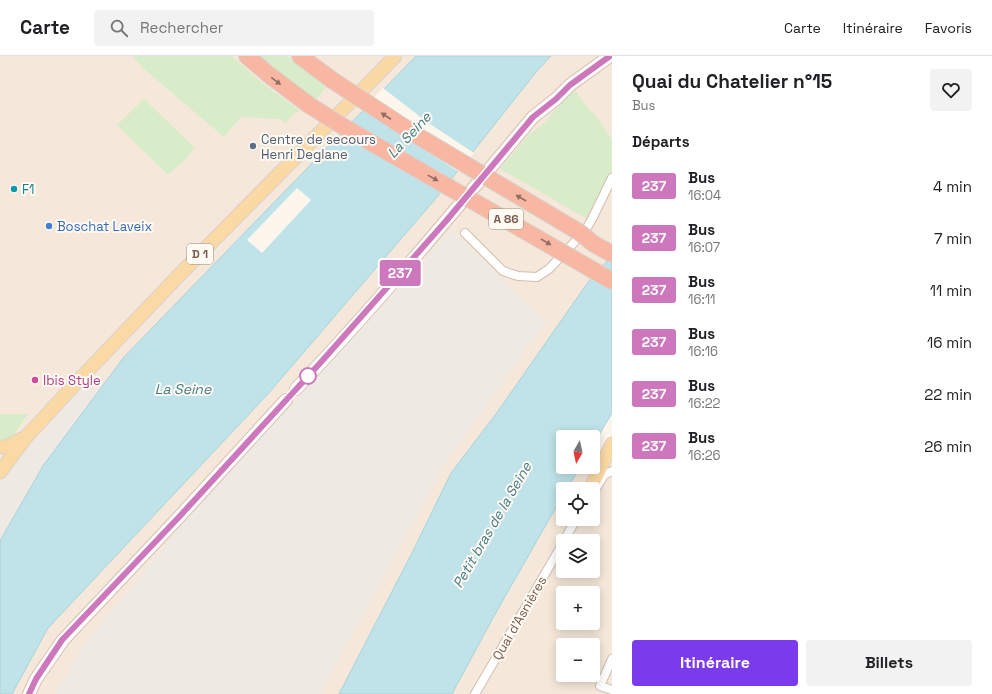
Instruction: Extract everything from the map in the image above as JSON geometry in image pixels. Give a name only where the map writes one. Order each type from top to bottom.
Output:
[{"type":"highway","name":"A 86","points":[[246,56],[309,105],[356,134],[612,281]]},
{"type":"highway","name":"A 86","points":[[300,56],[332,80],[416,135],[579,232],[594,244],[612,254]]},
{"type":"highway","points":[[579,232],[612,245]]},
{"type":"main road","name":"D 1","points":[[0,457],[27,436],[184,270],[395,56]]},
{"type":"main road","name":"D 1","points":[[0,472],[27,436]]},
{"type":"main road","points":[[0,447],[6,447],[27,436]]},
{"type":"main road","points":[[593,482],[612,444]]},
{"type":"street","points":[[296,389],[408,264],[533,117],[556,99],[570,85],[610,56]]},
{"type":"street","points":[[465,233],[503,271],[518,276],[537,277],[549,269],[585,231],[612,178]]},
{"type":"street","points":[[29,694],[36,679],[62,640],[179,517],[286,400]]},
{"type":"street","points":[[600,482],[604,475],[612,471]]},
{"type":"street","name":"Quai d'Asnières","points":[[475,694],[556,556]]},
{"type":"street","points":[[612,660],[600,686],[612,690]]},
{"type":"shaded area","points":[[0,56],[482,56],[0,621]]},
{"type":"shaded area","points":[[551,56],[612,56],[612,256],[451,473],[413,551],[339,694],[12,694],[48,628],[267,395],[437,197],[537,71]]},
{"type":"shaded area","points":[[452,230],[515,293],[546,321],[447,461],[320,694],[55,694],[88,640],[183,523]]},
{"type":"shaded area","points":[[86,384],[97,393],[43,466],[0,541],[0,483],[15,461]]},
{"type":"shaded area","points":[[600,450],[612,455],[612,694],[452,694],[494,616],[556,507],[556,526],[600,526],[600,482],[571,482],[576,474],[600,474]]},
{"type":"green space","points":[[132,56],[232,56],[261,82],[300,111],[293,114],[286,123],[279,119],[241,117],[224,137],[144,69]]},
{"type":"green space","points":[[257,56],[287,56],[326,87],[316,100]]},
{"type":"green space","points":[[575,90],[592,113],[594,113],[612,140],[612,173],[589,220],[500,169],[528,136],[545,122],[568,95]]},
{"type":"green space","points":[[144,99],[195,148],[184,161],[168,175],[117,125]]},
{"type":"green space","points":[[0,414],[28,414],[12,438],[2,441],[0,440]]},
{"type":"water","name":"La Seine","points":[[416,56],[551,56],[537,71],[437,197],[267,395],[48,628],[12,694],[0,694],[0,541],[43,466],[124,357]]},
{"type":"water","name":"Petit bras de la Seine","points":[[612,256],[612,413],[600,433],[600,430],[556,430],[556,474],[576,474],[571,482],[556,482],[556,507],[494,616],[452,694],[339,694],[413,551],[451,473],[496,414],[591,278]]},
{"type":"pier","points":[[383,88],[427,122],[474,153],[459,172],[362,110]]},
{"type":"pier","points":[[297,188],[311,200],[262,253],[247,240]]},
{"type":"bus line","name":"237","points":[[29,694],[36,679],[62,640],[179,517],[322,361],[446,221],[533,117],[556,99],[570,85],[610,56]]},
{"type":"place","name":"Centre de secours Henri Deglane","points":[[253,146]]},
{"type":"place","name":"F1","points":[[14,189]]},
{"type":"place","name":"Boschat Laveix","points":[[49,226]]},
{"type":"place","name":"Ibis Style","points":[[35,380]]}]
